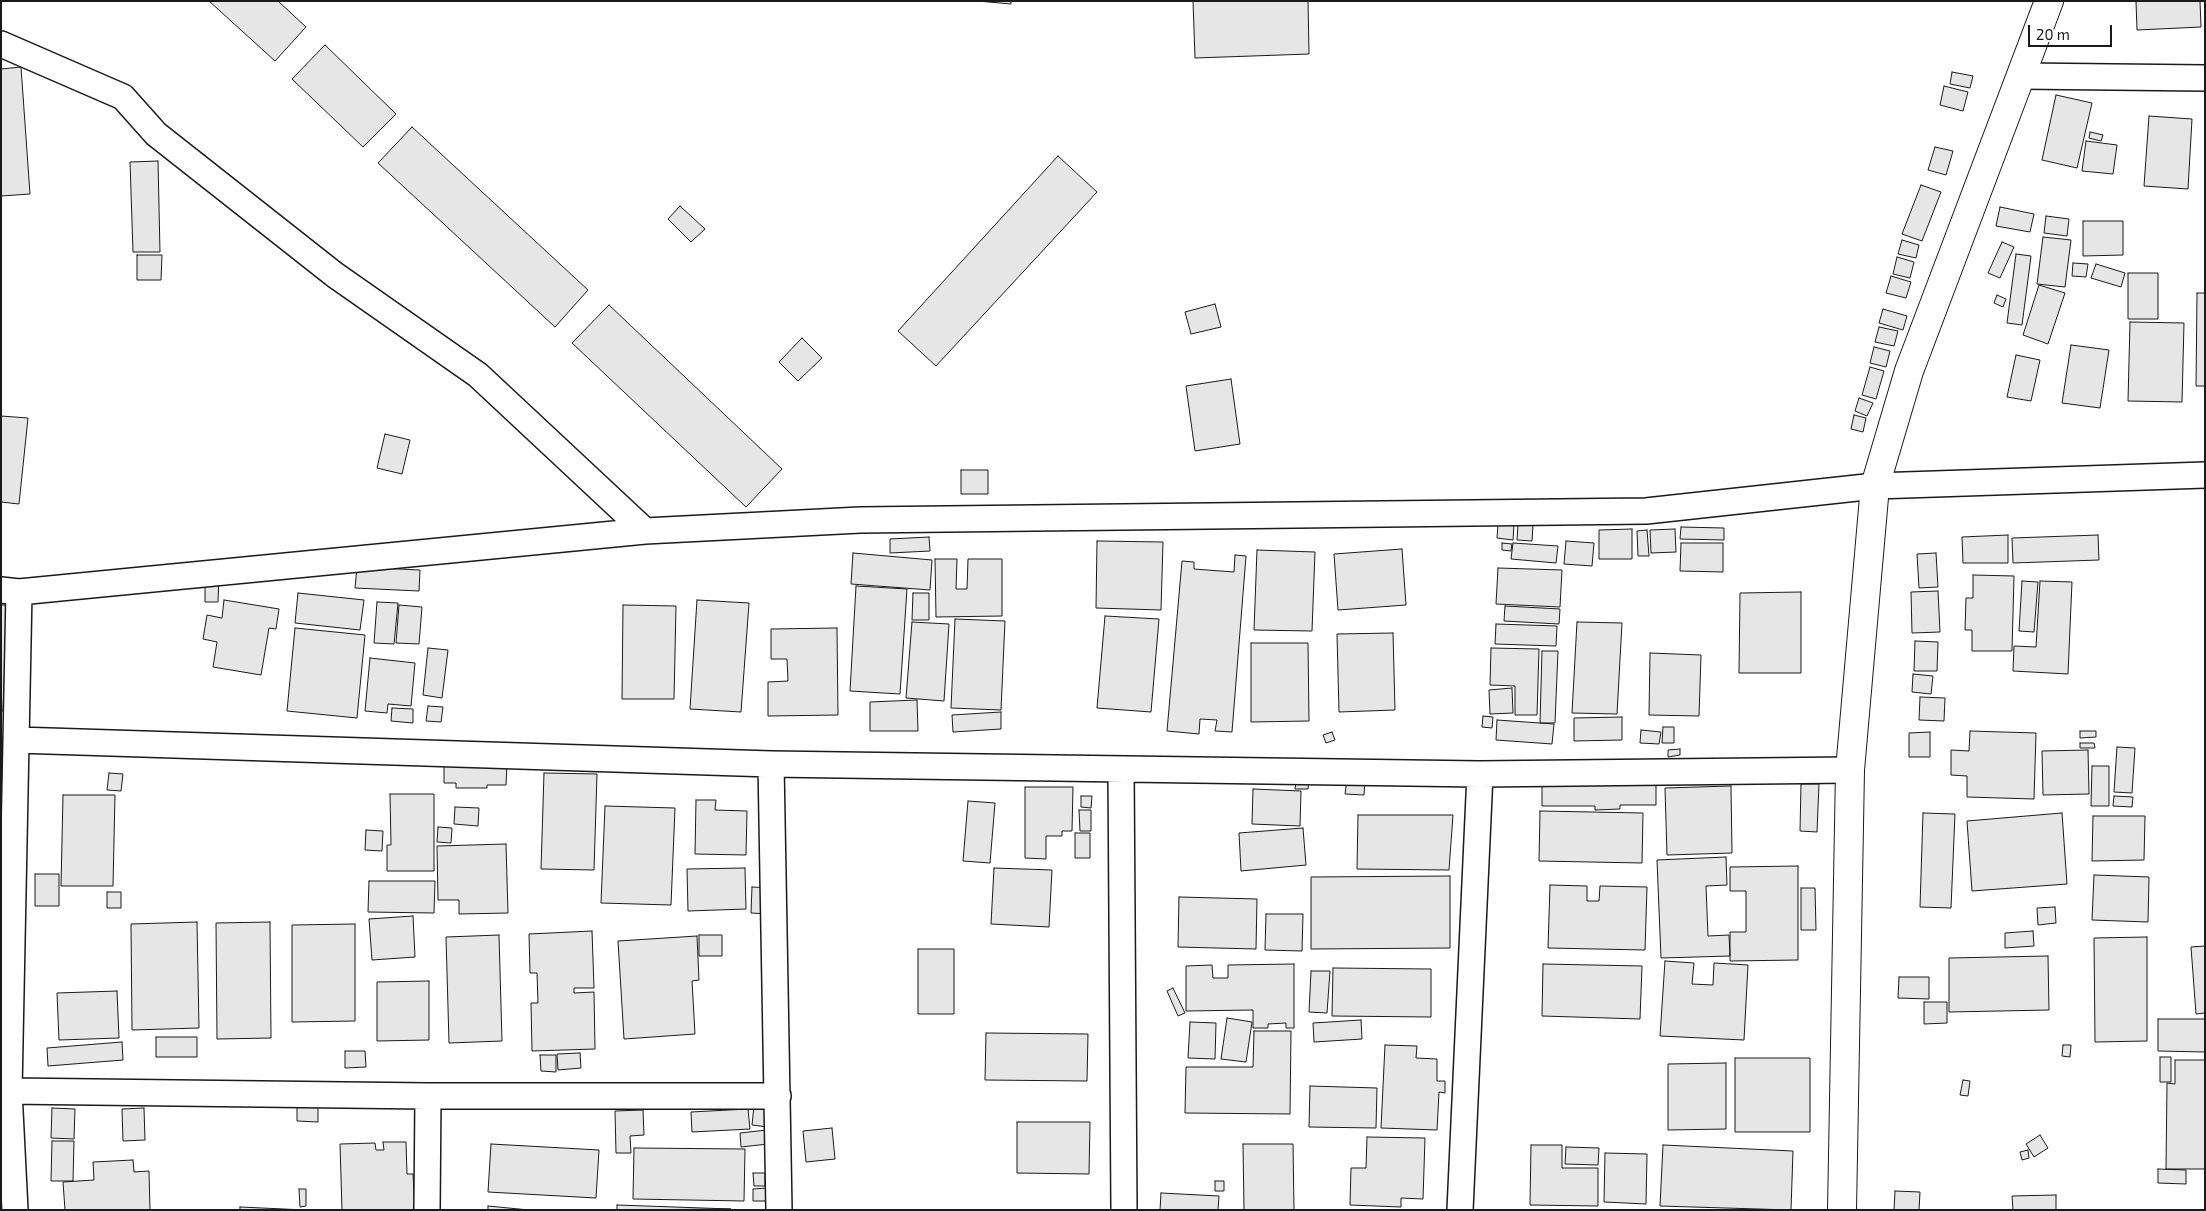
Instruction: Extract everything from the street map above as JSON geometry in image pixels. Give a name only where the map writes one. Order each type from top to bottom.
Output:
[{"type":"main road","points":[[1842,1210],[1850,770],[1875,486],[1909,371],[2049,1]]},
{"type":"street","points":[[1,44],[123,97],[156,134],[335,275],[478,374],[645,531]]},
{"type":"street","points":[[2021,76],[2205,78]]},
{"type":"street","points":[[15,1210],[5,1094],[17,740],[10,591],[645,531],[860,520],[1646,512],[1875,486],[2205,474]]},
{"type":"street","points":[[17,740],[771,764],[1480,774],[1850,770]]},
{"type":"street","points":[[771,764],[779,1210]]},
{"type":"street","points":[[1121,769],[1124,1210]]},
{"type":"street","points":[[1460,1210],[1480,774]]},
{"type":"street","points":[[5,1094],[778,1096]]},
{"type":"street","points":[[427,1210],[428,1096]]},
{"type":"building","points":[[209,1],[278,1],[306,27],[275,61]]},
{"type":"building","points":[[977,1],[1011,1],[1011,4]]},
{"type":"building","points":[[1193,1],[1308,1],[1309,54],[1195,58]]},
{"type":"building","points":[[2136,1],[2200,1],[2201,27],[2137,30]]},
{"type":"building","points":[[325,45],[396,114],[363,147],[292,79]]},
{"type":"building","points":[[21,67],[30,194],[1,196],[1,69]]},
{"type":"building","points":[[1952,72],[1973,76],[1970,88],[1950,84]]},
{"type":"building","points":[[1944,86],[1968,92],[1963,111],[1940,105]]},
{"type":"building","points":[[2056,95],[2092,103],[2077,168],[2042,160]]},
{"type":"building","points":[[2149,116],[2192,119],[2188,189],[2144,186]]},
{"type":"building","points":[[412,127],[588,290],[555,327],[378,163]]},
{"type":"building","points":[[2090,132],[2103,135],[2101,141],[2089,138]]},
{"type":"building","points":[[2086,141],[2117,145],[2113,174],[2082,171]]},
{"type":"building","points":[[1935,147],[1953,151],[1946,175],[1928,170]]},
{"type":"building","points":[[1058,156],[1097,192],[936,366],[898,331]]},
{"type":"building","points":[[158,161],[160,252],[133,252],[130,162]]},
{"type":"building","points":[[1921,185],[1941,192],[1922,241],[1902,234]]},
{"type":"building","points":[[680,206],[705,229],[691,242],[668,219]]},
{"type":"building","points":[[2000,207],[2034,214],[2030,232],[1996,226]]},
{"type":"building","points":[[2046,216],[2069,219],[2067,236],[2044,233]]},
{"type":"building","points":[[2083,221],[2123,221],[2123,255],[2083,256]]},
{"type":"building","points":[[2043,237],[2071,240],[2065,287],[2037,284]]},
{"type":"building","points":[[1902,240],[1919,245],[1916,258],[1898,254]]},
{"type":"building","points":[[2002,242],[2014,247],[2000,278],[1988,273]]},
{"type":"building","points":[[2016,254],[2031,256],[2022,325],[2007,323]]},
{"type":"building","points":[[137,255],[162,255],[161,280],[137,280]]},
{"type":"building","points":[[1897,257],[1914,262],[1910,278],[1893,274]]},
{"type":"building","points":[[2073,263],[2088,264],[2086,277],[2072,276]]},
{"type":"building","points":[[2096,264],[2125,273],[2121,287],[2091,278]]},
{"type":"building","points":[[2128,273],[2158,273],[2158,319],[2128,319]]},
{"type":"building","points":[[1891,276],[1911,282],[1906,298],[1886,293]]},
{"type":"building","points":[[2039,285],[2065,293],[2048,344],[2023,335]]},
{"type":"building","points":[[2197,293],[2205,293],[2205,386],[2196,386]]},
{"type":"building","points":[[1997,295],[2006,299],[2003,307],[1994,303]]},
{"type":"building","points":[[1215,304],[1221,327],[1191,334],[1185,312]]},
{"type":"building","points":[[609,305],[782,469],[746,507],[572,343]]},
{"type":"building","points":[[1883,309],[1907,316],[1903,330],[1879,323]]},
{"type":"building","points":[[2130,322],[2184,323],[2182,402],[2128,401]]},
{"type":"building","points":[[1879,327],[1898,331],[1894,346],[1875,342]]},
{"type":"building","points":[[802,338],[822,358],[798,381],[779,362]]},
{"type":"building","points":[[2071,345],[2109,350],[2100,408],[2062,403]]},
{"type":"building","points":[[1874,347],[1890,351],[1886,367],[1870,363]]},
{"type":"building","points":[[2016,355],[2040,360],[2031,401],[2007,397]]},
{"type":"building","points":[[1870,367],[1884,371],[1876,399],[1862,395]]},
{"type":"building","points":[[1231,379],[1240,444],[1195,451],[1186,386]]},
{"type":"building","points":[[1859,398],[1873,403],[1867,416],[1855,411]]},
{"type":"building","points":[[1854,415],[1866,418],[1863,432],[1851,429]]},
{"type":"building","points":[[1,416],[28,418],[19,504],[1,502]]},
{"type":"building","points":[[385,434],[410,440],[402,474],[377,468]]},
{"type":"building","points":[[961,470],[988,470],[988,494],[961,494]]},
{"type":"building","points":[[1498,524],[1514,525],[1513,540],[1497,538]]},
{"type":"building","points":[[1518,524],[1533,525],[1532,541],[1517,540]]},
{"type":"building","points":[[1681,527],[1724,528],[1724,540],[1680,539]]},
{"type":"building","points":[[1632,529],[1632,559],[1599,559],[1599,530]]},
{"type":"building","points":[[1675,529],[1676,552],[1651,553],[1650,530]]},
{"type":"building","points":[[1647,530],[1649,556],[1638,556],[1637,531]]},
{"type":"building","points":[[2008,535],[2008,563],[1963,563],[1962,537]]},
{"type":"building","points":[[2098,535],[2099,560],[2013,563],[2012,538]]},
{"type":"building","points":[[929,537],[930,551],[890,553],[890,539]]},
{"type":"building","points":[[1097,541],[1163,542],[1161,610],[1096,608]]},
{"type":"building","points":[[1566,541],[1594,543],[1592,566],[1564,564]]},
{"type":"building","points":[[1502,543],[1512,544],[1511,551],[1502,550]]},
{"type":"building","points":[[1513,543],[1558,546],[1556,563],[1511,559]]},
{"type":"building","points":[[1681,543],[1723,543],[1723,572],[1680,571]]},
{"type":"building","points":[[1402,549],[1406,605],[1338,610],[1334,554]]},
{"type":"building","points":[[1257,550],[1315,552],[1312,631],[1254,630]]},
{"type":"building","points":[[853,553],[932,560],[930,590],[851,584]]},
{"type":"building","points":[[1936,553],[1938,587],[1919,588],[1917,554]]},
{"type":"building","points":[[1235,555],[1246,556],[1232,732],[1215,731],[1217,720],[1200,719],[1199,734],[1167,731],[1182,561],[1194,562],[1194,569],[1234,572]]},
{"type":"building","points":[[935,559],[957,559],[956,589],[967,589],[968,559],[1002,559],[1002,616],[936,617]]},
{"type":"building","points":[[357,567],[420,570],[419,591],[355,588]]},
{"type":"building","points":[[1498,568],[1562,570],[1560,607],[1496,604]]},
{"type":"building","points":[[219,575],[218,602],[205,602],[205,585]]},
{"type":"building","points":[[1973,575],[2014,576],[2012,651],[1972,651],[1972,630],[1965,630],[1966,598],[1973,598]]},
{"type":"building","points":[[2022,581],[2038,582],[2034,632],[2019,631]]},
{"type":"building","points":[[2040,581],[2072,582],[2068,674],[2013,671],[2014,646],[2036,647]]},
{"type":"building","points":[[856,586],[907,589],[900,694],[850,691]]},
{"type":"building","points":[[1938,591],[1940,632],[1912,633],[1911,592]]},
{"type":"building","points":[[1801,592],[1801,673],[1739,673],[1740,593]]},
{"type":"building","points":[[298,593],[364,600],[360,630],[295,623]]},
{"type":"building","points":[[913,593],[929,593],[929,620],[912,620]]},
{"type":"building","points":[[224,600],[279,609],[276,629],[269,628],[261,675],[213,667],[217,642],[203,639],[207,615],[222,618]]},
{"type":"building","points":[[697,600],[749,603],[741,712],[690,709]]},
{"type":"building","points":[[377,602],[398,603],[394,644],[374,643]]},
{"type":"building","points":[[1,605],[7,605],[3,711],[1,711]]},
{"type":"building","points":[[399,605],[422,607],[419,644],[396,643]]},
{"type":"building","points":[[623,605],[676,606],[674,699],[622,699]]},
{"type":"building","points":[[1505,606],[1560,609],[1559,624],[1504,621]]},
{"type":"building","points":[[1105,616],[1159,619],[1151,712],[1097,708]]},
{"type":"building","points":[[955,619],[1005,621],[1001,710],[951,708]]},
{"type":"building","points":[[912,622],[949,624],[944,701],[906,698]]},
{"type":"building","points":[[1577,622],[1622,623],[1617,714],[1572,713]]},
{"type":"building","points":[[1496,624],[1557,626],[1556,646],[1495,644]]},
{"type":"building","points":[[295,628],[365,635],[357,718],[287,711]]},
{"type":"building","points":[[837,628],[838,715],[768,716],[768,682],[788,681],[787,659],[771,659],[771,629]]},
{"type":"building","points":[[1393,633],[1395,710],[1339,712],[1337,634]]},
{"type":"building","points":[[1915,641],[1938,642],[1937,671],[1914,671]]},
{"type":"building","points":[[1251,643],[1308,643],[1309,721],[1251,722]]},
{"type":"building","points":[[428,648],[448,650],[442,698],[423,695]]},
{"type":"building","points":[[1491,648],[1539,649],[1537,715],[1515,715],[1515,686],[1490,685]]},
{"type":"building","points":[[1542,651],[1558,651],[1555,723],[1540,723]]},
{"type":"building","points":[[1650,653],[1701,655],[1699,716],[1649,715]]},
{"type":"building","points":[[370,658],[415,663],[411,706],[388,704],[387,713],[365,711]]},
{"type":"building","points":[[1913,674],[1933,676],[1931,694],[1912,692]]},
{"type":"building","points":[[1512,688],[1513,713],[1490,714],[1489,690]]},
{"type":"building","points":[[1920,697],[1945,698],[1944,721],[1919,720]]},
{"type":"building","points":[[917,700],[918,731],[870,731],[870,702]]},
{"type":"building","points":[[428,706],[443,707],[441,722],[426,721]]},
{"type":"building","points":[[392,708],[413,709],[413,723],[391,721]]},
{"type":"building","points":[[1001,712],[1001,729],[953,732],[952,715]]},
{"type":"building","points":[[1483,716],[1493,717],[1492,728],[1482,727]]},
{"type":"building","points":[[1622,717],[1622,740],[1574,741],[1574,718]]},
{"type":"building","points":[[1497,720],[1554,724],[1552,744],[1496,740]]},
{"type":"building","points":[[1663,727],[1674,727],[1674,743],[1662,743]]},
{"type":"building","points":[[1641,730],[1661,732],[1659,744],[1640,743]]},
{"type":"building","points":[[1970,731],[2036,733],[2034,799],[1967,797],[1967,776],[1951,775],[1951,750],[1969,751]]},
{"type":"building","points":[[2080,731],[2096,731],[2096,737],[2080,738]]},
{"type":"building","points":[[1332,732],[1335,740],[1326,743],[1323,735]]},
{"type":"building","points":[[1930,732],[1930,757],[1909,757],[1909,733]]},
{"type":"building","points":[[2080,743],[2094,743],[2095,748],[2080,748]]},
{"type":"building","points":[[2117,747],[2135,748],[2132,793],[2114,792]]},
{"type":"building","points":[[1680,749],[1680,755],[1668,757],[1668,750]]},
{"type":"building","points":[[2088,750],[2089,794],[2043,795],[2042,751]]},
{"type":"building","points":[[444,764],[507,764],[506,785],[487,785],[487,788],[456,788],[456,783],[444,783]]},
{"type":"building","points":[[2092,766],[2109,766],[2109,806],[2091,806]]},
{"type":"building","points":[[109,773],[123,774],[121,791],[107,790]]},
{"type":"building","points":[[544,773],[597,774],[594,870],[541,869]]},
{"type":"building","points":[[1297,775],[1309,776],[1308,789],[1295,789]]},
{"type":"building","points":[[1656,778],[1656,805],[1620,805],[1620,809],[1595,810],[1595,806],[1542,806],[1542,779]]},
{"type":"building","points":[[1347,779],[1365,780],[1364,795],[1345,794]]},
{"type":"building","points":[[1801,784],[1819,784],[1817,832],[1800,831]]},
{"type":"building","points":[[1731,786],[1732,853],[1667,855],[1665,788]]},
{"type":"building","points":[[1025,787],[1073,787],[1072,831],[1062,831],[1062,836],[1046,836],[1046,859],[1025,858]]},
{"type":"building","points":[[1253,789],[1301,791],[1300,826],[1252,824]]},
{"type":"building","points":[[390,794],[434,794],[434,871],[387,871],[387,845],[391,845]]},
{"type":"building","points":[[63,795],[115,795],[113,886],[61,886]]},
{"type":"building","points":[[1081,796],[1092,796],[1091,808],[1081,807]]},
{"type":"building","points":[[2114,796],[2133,797],[2132,807],[2113,806]]},
{"type":"building","points":[[696,800],[716,800],[715,810],[747,811],[746,855],[695,854]]},
{"type":"building","points":[[968,801],[995,803],[990,863],[963,861]]},
{"type":"building","points":[[605,806],[675,808],[671,905],[601,903]]},
{"type":"building","points":[[455,807],[479,808],[478,826],[454,824]]},
{"type":"building","points":[[1079,810],[1091,810],[1091,831],[1080,831]]},
{"type":"building","points":[[1540,811],[1643,813],[1642,863],[1539,861]]},
{"type":"building","points":[[1923,813],[1955,814],[1951,908],[1920,907]]},
{"type":"building","points":[[2062,813],[2067,884],[1972,891],[1967,821]]},
{"type":"building","points":[[1358,815],[1453,815],[1449,870],[1357,869]]},
{"type":"building","points":[[2093,816],[2145,816],[2144,860],[2092,861]]},
{"type":"building","points":[[438,827],[452,828],[451,843],[437,842]]},
{"type":"building","points":[[1303,828],[1306,865],[1241,871],[1239,833]]},
{"type":"building","points":[[366,830],[383,831],[382,851],[365,850]]},
{"type":"building","points":[[1075,833],[1090,833],[1090,858],[1075,858]]},
{"type":"building","points":[[506,844],[508,913],[459,914],[459,900],[438,900],[437,846]]},
{"type":"building","points":[[1726,857],[1727,885],[1706,886],[1708,936],[1729,935],[1730,956],[1661,958],[1657,860]]},
{"type":"building","points":[[1798,866],[1798,960],[1730,961],[1730,932],[1746,932],[1746,891],[1730,891],[1730,867]]},
{"type":"building","points":[[745,868],[746,909],[688,911],[687,869]]},
{"type":"building","points":[[994,868],[1052,870],[1049,927],[991,924]]},
{"type":"building","points":[[35,874],[59,874],[59,906],[35,906]]},
{"type":"building","points":[[2094,875],[2149,877],[2148,922],[2092,920]]},
{"type":"building","points":[[1450,876],[1450,948],[1311,949],[1311,877]]},
{"type":"building","points":[[369,881],[435,881],[434,913],[368,912]]},
{"type":"building","points":[[1550,885],[1587,886],[1587,901],[1599,901],[1600,886],[1647,887],[1645,950],[1548,948]]},
{"type":"building","points":[[752,887],[771,888],[769,914],[751,913]]},
{"type":"building","points":[[1801,888],[1815,888],[1816,930],[1801,930]]},
{"type":"building","points":[[107,892],[121,892],[121,908],[107,908]]},
{"type":"building","points":[[1179,897],[1257,899],[1256,949],[1178,947]]},
{"type":"building","points":[[2055,907],[2056,923],[2038,925],[2037,908]]},
{"type":"building","points":[[1266,914],[1303,914],[1302,951],[1265,950]]},
{"type":"building","points":[[413,916],[415,957],[372,960],[369,919]]},
{"type":"building","points":[[197,922],[199,1028],[132,1030],[131,924]]},
{"type":"building","points":[[270,922],[271,1038],[217,1039],[216,923]]},
{"type":"building","points":[[355,924],[355,1021],[292,1022],[292,925]]},
{"type":"building","points":[[592,931],[594,988],[574,988],[574,993],[594,992],[595,1049],[532,1051],[531,1003],[538,1003],[537,973],[530,973],[529,934]]},
{"type":"building","points":[[2033,931],[2034,946],[2005,948],[2005,933]]},
{"type":"building","points":[[499,935],[502,1041],[449,1043],[446,937]]},
{"type":"building","points":[[699,935],[722,935],[722,956],[699,956]]},
{"type":"building","points":[[697,936],[699,980],[692,981],[695,1034],[624,1039],[618,941]]},
{"type":"building","points":[[2147,937],[2147,1041],[2095,1042],[2094,938]]},
{"type":"building","points":[[2205,946],[2205,1013],[2196,1014],[2191,947]]},
{"type":"building","points":[[918,949],[954,949],[954,1014],[918,1014]]},
{"type":"building","points":[[2048,956],[2049,1010],[1949,1012],[1949,958]]},
{"type":"building","points":[[1665,961],[1694,963],[1692,984],[1713,985],[1714,963],[1748,965],[1744,1040],[1660,1036]]},
{"type":"building","points":[[1294,964],[1294,1028],[1286,1028],[1286,1023],[1268,1024],[1268,1028],[1253,1028],[1253,1010],[1186,1011],[1186,966],[1212,965],[1213,978],[1228,978],[1228,965]]},
{"type":"building","points":[[1543,964],[1642,966],[1640,1019],[1542,1016]]},
{"type":"building","points":[[1333,968],[1431,969],[1431,1017],[1332,1016]]},
{"type":"building","points":[[1311,971],[1330,971],[1327,1013],[1309,1012]]},
{"type":"building","points":[[1899,977],[1929,977],[1929,999],[1898,998]]},
{"type":"building","points":[[429,981],[429,1040],[377,1041],[377,982]]},
{"type":"building","points":[[1173,988],[1185,1013],[1178,1016],[1167,991]]},
{"type":"building","points":[[117,991],[119,1038],[59,1040],[57,993]]},
{"type":"building","points":[[1924,1002],[1947,1002],[1947,1023],[1924,1024]]},
{"type":"building","points":[[1227,1018],[1252,1022],[1246,1062],[1221,1059]]},
{"type":"building","points":[[2158,1019],[2205,1019],[2205,1052],[2158,1051]]},
{"type":"building","points":[[1361,1020],[1362,1039],[1314,1042],[1313,1023]]},
{"type":"building","points":[[1190,1022],[1216,1023],[1215,1059],[1188,1058]]},
{"type":"building","points":[[1254,1031],[1291,1031],[1290,1114],[1185,1113],[1186,1067],[1253,1067]]},
{"type":"building","points":[[986,1033],[1088,1034],[1087,1081],[985,1080]]},
{"type":"building","points":[[156,1037],[197,1037],[197,1057],[156,1057]]},
{"type":"building","points":[[122,1042],[123,1060],[48,1066],[47,1048]]},
{"type":"building","points":[[1385,1045],[1417,1046],[1416,1058],[1437,1059],[1437,1081],[1445,1081],[1445,1093],[1439,1092],[1437,1130],[1381,1128]]},
{"type":"building","points":[[2063,1045],[2071,1045],[2070,1057],[2062,1056]]},
{"type":"building","points":[[345,1051],[365,1051],[366,1067],[345,1068]]},
{"type":"building","points":[[580,1053],[581,1068],[558,1070],[557,1054]]},
{"type":"building","points":[[540,1055],[556,1055],[556,1072],[541,1071]]},
{"type":"building","points":[[2160,1057],[2171,1057],[2171,1082],[2160,1082]]},
{"type":"building","points":[[1735,1058],[1810,1058],[1810,1132],[1735,1132]]},
{"type":"building","points":[[2175,1060],[2205,1060],[2205,1169],[2166,1169],[2167,1083],[2175,1084]]},
{"type":"building","points":[[1726,1063],[1726,1129],[1668,1130],[1668,1064]]},
{"type":"building","points":[[1963,1080],[1970,1081],[1968,1096],[1960,1095]]},
{"type":"building","points":[[1310,1086],[1377,1088],[1376,1128],[1309,1127]]},
{"type":"building","points":[[297,1105],[318,1106],[318,1122],[297,1121]]},
{"type":"building","points":[[754,1106],[770,1108],[768,1127],[752,1125]]},
{"type":"building","points":[[52,1108],[75,1109],[74,1139],[51,1138]]},
{"type":"building","points":[[144,1108],[145,1140],[123,1141],[122,1109]]},
{"type":"building","points":[[748,1109],[750,1129],[692,1132],[691,1112]]},
{"type":"building","points":[[643,1110],[644,1135],[630,1136],[631,1153],[616,1153],[615,1111]]},
{"type":"building","points":[[1017,1122],[1090,1122],[1089,1174],[1017,1173]]},
{"type":"building","points":[[832,1128],[835,1159],[806,1162],[803,1131]]},
{"type":"building","points":[[767,1130],[768,1144],[741,1147],[740,1133]]},
{"type":"building","points":[[2040,1135],[2048,1148],[2034,1157],[2026,1144]]},
{"type":"building","points":[[1367,1137],[1425,1138],[1423,1199],[1401,1198],[1401,1207],[1350,1205],[1351,1168],[1366,1168]]},
{"type":"building","points":[[52,1141],[74,1141],[73,1181],[51,1181]]},
{"type":"building","points":[[383,1142],[406,1142],[407,1174],[413,1174],[415,1210],[342,1210],[340,1144],[375,1143],[376,1150],[384,1150]]},
{"type":"building","points":[[491,1144],[599,1150],[596,1198],[488,1192]]},
{"type":"building","points":[[1243,1144],[1293,1144],[1294,1210],[1244,1210]]},
{"type":"building","points":[[1531,1145],[1562,1145],[1562,1168],[1598,1168],[1598,1206],[1530,1205]]},
{"type":"building","points":[[1663,1145],[1793,1151],[1791,1210],[1660,1206]]},
{"type":"building","points":[[1566,1147],[1599,1148],[1598,1165],[1565,1164]]},
{"type":"building","points":[[634,1148],[745,1149],[744,1201],[633,1199]]},
{"type":"building","points":[[2028,1150],[2029,1158],[2022,1160],[2020,1152]]},
{"type":"building","points":[[1605,1153],[1647,1154],[1646,1204],[1604,1202]]},
{"type":"building","points":[[133,1160],[134,1172],[149,1171],[150,1210],[65,1210],[63,1182],[94,1180],[93,1162]]},
{"type":"building","points":[[2158,1169],[2186,1170],[2186,1184],[2158,1183]]},
{"type":"building","points":[[753,1173],[765,1173],[765,1186],[754,1186]]},
{"type":"building","points":[[1215,1181],[1224,1181],[1224,1191],[1215,1191]]},
{"type":"building","points":[[767,1188],[767,1201],[753,1201],[753,1189]]},
{"type":"building","points":[[299,1189],[306,1189],[306,1206],[300,1207]]},
{"type":"building","points":[[1895,1191],[1920,1192],[1919,1210],[1894,1210]]},
{"type":"building","points":[[1161,1193],[1219,1196],[1218,1210],[1160,1210]]},
{"type":"building","points":[[2056,1195],[2056,1210],[2013,1210],[2012,1196]]},
{"type":"building","points":[[617,1205],[731,1209],[617,1210]]},
{"type":"building","points":[[488,1206],[529,1210],[488,1210]]},
{"type":"building","points":[[240,1207],[305,1210],[240,1210]]}]
